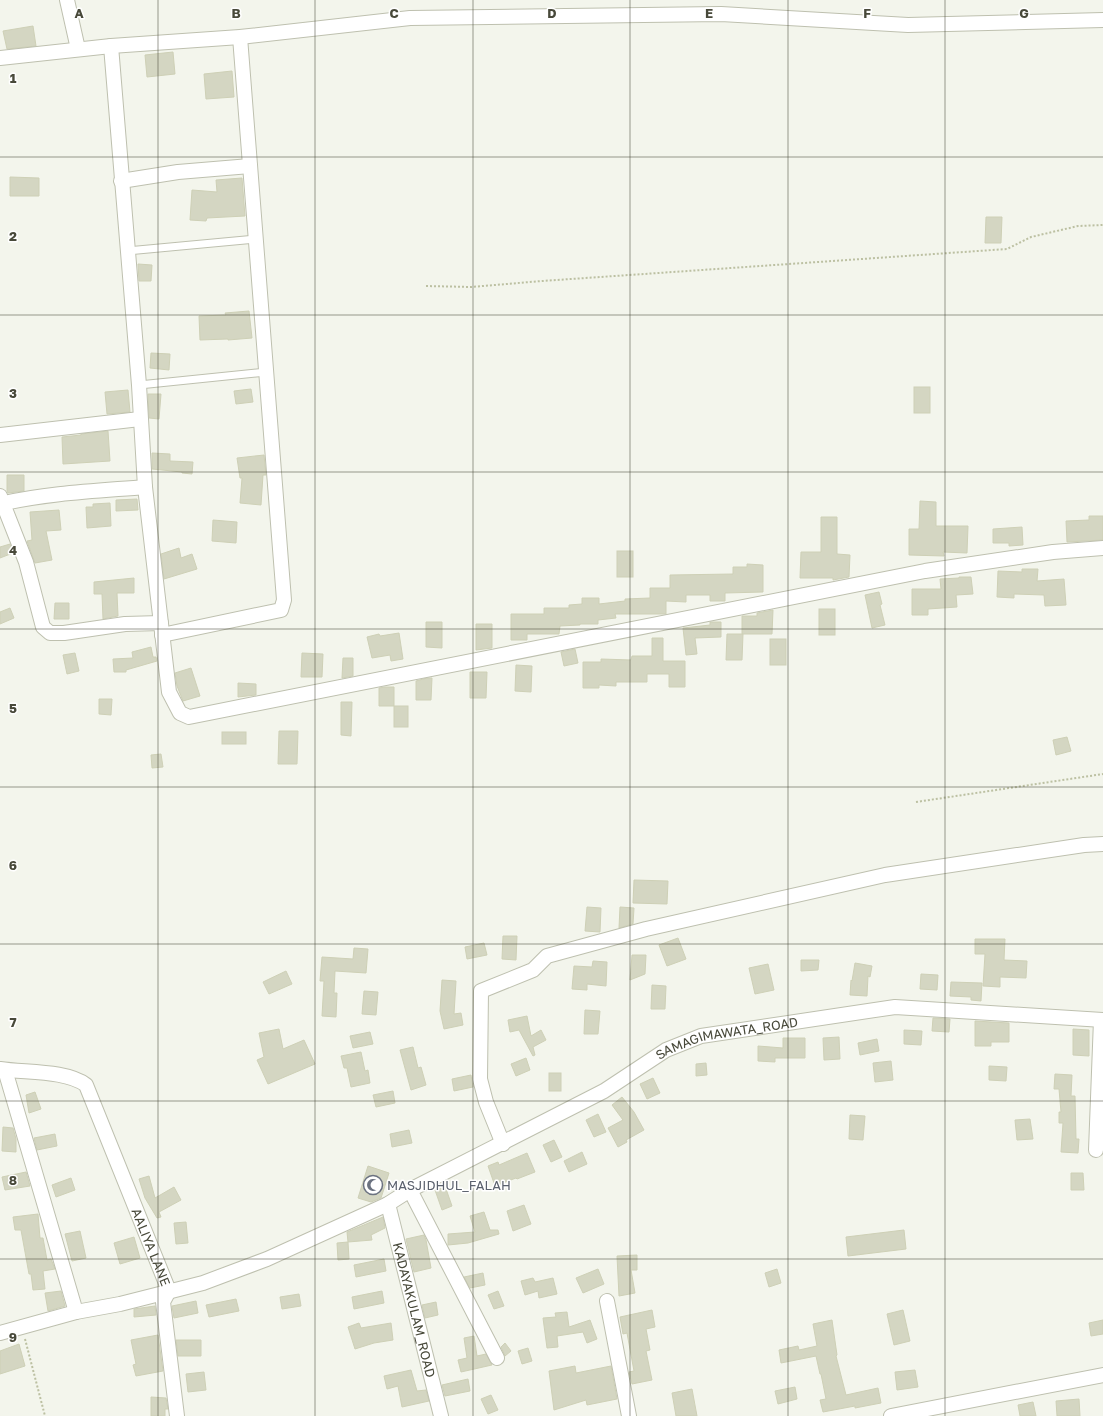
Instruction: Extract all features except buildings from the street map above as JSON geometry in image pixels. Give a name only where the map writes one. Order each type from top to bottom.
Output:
[{"type":"street","points":[[67,0],[78,49]]},
{"type":"street","points":[[0,58],[111,46],[240,37],[410,18],[721,14],[908,26],[1103,20]]},
{"type":"street","points":[[145,487],[1,501],[26,562],[43,627],[50,633],[64,633],[125,624],[162,629],[281,610],[284,600],[240,37]]},
{"type":"street","points":[[111,46],[139,385],[145,487],[169,692],[180,713],[189,717],[925,571],[1053,552],[1103,548]]},
{"type":"street","points":[[121,181],[178,172],[250,166]]},
{"type":"street","points":[[0,435],[140,419]]},
{"type":"street","points":[[504,1144],[486,1102],[480,1079],[481,991],[533,970],[547,956],[646,929],[885,875],[1084,845],[1103,844]]},
{"type":"street","name":"SAMAGIMAWATA_ROAD","points":[[0,1333],[76,1312],[120,1304],[203,1283],[267,1259],[388,1204],[410,1190],[504,1144],[604,1091],[666,1050],[701,1036],[895,1007],[1102,1020]]},
{"type":"street","points":[[1096,1150],[1102,1020]]},
{"type":"street","points":[[3,1069],[76,1312]]},
{"type":"street","name":"AALIYA LANE","points":[[3,1069],[68,1077],[80,1080],[86,1085],[169,1291],[163,1302],[177,1416]]},
{"type":"street","points":[[410,1190],[497,1358]]},
{"type":"street","name":"KADAYAKULAM_ROAD","points":[[388,1204],[441,1416]]},
{"type":"street","points":[[607,1301],[629,1416]]},
{"type":"street","points":[[891,1416],[1103,1375]]},
{"type":"lane","points":[[127,251],[256,239]]},
{"type":"lane","points":[[139,385],[266,372]]},
{"type":"path","points":[[426,286],[471,287],[1007,249],[1031,237],[1078,226],[1103,225]]},
{"type":"path","points":[[916,802],[1103,774]]},
{"type":"path","points":[[22,1328],[45,1416]]},
{"type":"place","name":"MASJIDHUL_FALAH","points":[[373,1185]]}]
